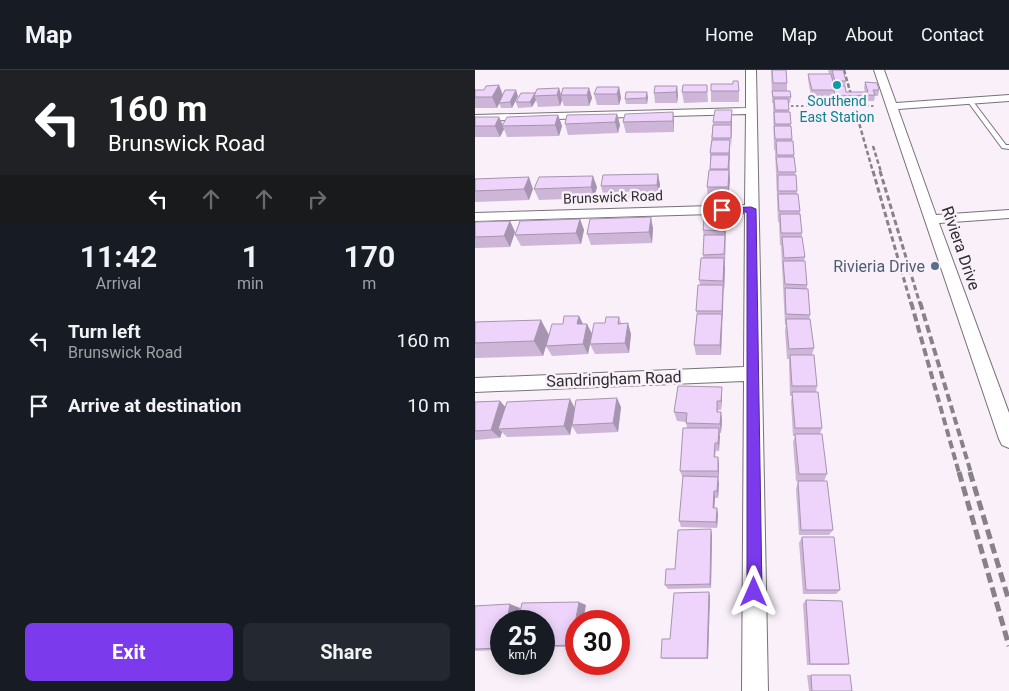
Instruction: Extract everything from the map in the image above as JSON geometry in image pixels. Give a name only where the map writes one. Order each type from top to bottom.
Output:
[{"type":"street","points":[[751,70],[755,691]]},
{"type":"street","name":"Riviera Drive","points":[[879,70],[1008,431]]},
{"type":"street","points":[[891,106],[1009,98]]},
{"type":"street","points":[[475,118],[751,111]]},
{"type":"street","name":"Brunswick Road","points":[[475,217],[751,209]]},
{"type":"street","points":[[933,219],[1009,214]]},
{"type":"street","name":"Sandringham Road","points":[[475,385],[752,374]]},
{"type":"lane","points":[[970,100],[1004,147],[1009,147]]},
{"type":"path","points":[[778,106],[875,106]]},
{"type":"building","points":[[772,70],[786,70],[787,83],[773,83]]},
{"type":"building","points":[[832,70],[843,70],[846,81],[835,81]]},
{"type":"building","points":[[808,74],[831,74],[834,86],[845,86],[846,92],[868,92],[865,82],[877,83],[879,90],[873,90],[875,95],[835,96],[834,90],[812,90]]},
{"type":"building","points":[[733,81],[738,81],[739,91],[711,91],[711,84],[733,84]]},
{"type":"building","points":[[499,85],[492,97],[475,97],[475,90],[484,90],[486,86]]},
{"type":"building","points":[[683,85],[707,85],[707,92],[682,92]]},
{"type":"building","points":[[655,86],[677,86],[676,92],[654,93]]},
{"type":"building","points":[[597,87],[619,87],[617,94],[594,94]]},
{"type":"building","points":[[559,88],[557,95],[534,96],[537,89]]},
{"type":"building","points":[[563,88],[589,88],[587,95],[561,95]]},
{"type":"building","points":[[505,90],[516,90],[510,102],[499,103]]},
{"type":"building","points":[[772,91],[790,91],[791,97],[773,97]]},
{"type":"building","points":[[626,92],[647,92],[646,98],[625,99]]},
{"type":"building","points":[[521,93],[535,93],[530,102],[516,102]]},
{"type":"building","points":[[774,99],[788,99],[789,110],[775,110]]},
{"type":"building","points":[[715,110],[732,110],[731,122],[713,122]]},
{"type":"building","points":[[673,112],[673,121],[623,122],[625,114]]},
{"type":"building","points":[[774,112],[790,112],[791,124],[775,124]]},
{"type":"building","points":[[617,114],[615,122],[565,124],[567,115]]},
{"type":"building","points":[[558,115],[555,125],[502,126],[507,117]]},
{"type":"building","points":[[475,117],[499,117],[495,126],[475,126]]},
{"type":"building","points":[[713,125],[731,125],[731,138],[712,138]]},
{"type":"building","points":[[774,126],[791,126],[792,139],[775,139]]},
{"type":"building","points":[[712,140],[730,140],[729,153],[710,153]]},
{"type":"building","points":[[776,141],[793,141],[794,155],[777,155]]},
{"type":"building","points":[[711,155],[729,155],[728,169],[710,169]]},
{"type":"building","points":[[776,157],[794,157],[796,172],[778,172]]},
{"type":"building","points":[[709,170],[729,170],[728,187],[707,187]]},
{"type":"building","points":[[658,174],[657,185],[601,186],[603,175]]},
{"type":"building","points":[[778,175],[796,175],[797,191],[778,191]]},
{"type":"building","points":[[593,176],[591,187],[534,189],[539,177]]},
{"type":"building","points":[[529,177],[524,189],[475,191],[475,179]]},
{"type":"building","points":[[778,194],[798,194],[800,211],[779,211]]},
{"type":"building","points":[[705,210],[725,211],[724,231],[703,230]]},
{"type":"building","points":[[780,214],[800,214],[802,233],[781,233]]},
{"type":"building","points":[[651,217],[649,232],[587,234],[590,219]]},
{"type":"building","points":[[580,219],[576,233],[515,235],[520,221]]},
{"type":"building","points":[[510,221],[504,236],[475,237],[475,222]]},
{"type":"building","points":[[704,235],[725,235],[724,254],[703,255]]},
{"type":"building","points":[[782,237],[802,237],[805,257],[784,258]]},
{"type":"building","points":[[701,258],[724,258],[723,281],[699,280]]},
{"type":"building","points":[[783,261],[805,261],[807,285],[785,284]]},
{"type":"building","points":[[698,285],[723,285],[722,311],[696,311]]},
{"type":"building","points":[[785,288],[808,289],[810,315],[786,314]]},
{"type":"building","points":[[697,314],[722,314],[720,345],[694,345]]},
{"type":"building","points":[[564,316],[579,316],[577,324],[587,324],[583,344],[546,346],[552,324],[563,324]]},
{"type":"building","points":[[606,317],[619,317],[618,324],[628,323],[625,343],[590,344],[594,323],[605,323]]},
{"type":"building","points":[[786,319],[810,319],[814,348],[789,349]]},
{"type":"building","points":[[541,320],[534,341],[475,343],[475,322]]},
{"type":"building","points":[[790,355],[814,355],[817,386],[792,386]]},
{"type":"building","points":[[678,386],[722,387],[721,401],[717,401],[717,412],[721,412],[720,424],[686,423],[687,413],[674,412]]},
{"type":"building","points":[[792,392],[818,392],[822,428],[795,428]]},
{"type":"building","points":[[617,398],[613,423],[572,425],[576,400]]},
{"type":"building","points":[[570,399],[564,426],[498,429],[507,402]]},
{"type":"building","points":[[500,401],[491,430],[475,431],[475,402]]},
{"type":"building","points":[[683,428],[719,428],[718,443],[715,443],[714,457],[718,457],[718,471],[680,471]]},
{"type":"building","points":[[795,434],[822,434],[827,474],[799,474]]},
{"type":"building","points":[[683,476],[718,477],[717,491],[714,491],[713,508],[717,508],[716,522],[679,521]]},
{"type":"building","points":[[798,481],[827,481],[833,530],[801,530]]},
{"type":"building","points":[[711,529],[710,584],[665,585],[666,569],[675,569],[678,530]]},
{"type":"building","points":[[802,537],[834,537],[840,590],[806,590]]},
{"type":"building","points":[[709,592],[707,658],[661,658],[662,639],[670,639],[674,593]]},
{"type":"building","points":[[806,600],[842,601],[849,664],[810,664]]},
{"type":"building","points":[[579,602],[578,610],[565,610],[565,645],[555,646],[555,610],[520,610],[522,603]]},
{"type":"building","points":[[510,604],[509,610],[490,610],[490,648],[475,649],[475,606]]},
{"type":"building","points":[[811,675],[850,675],[852,691],[812,691]]},
{"type":"railway","points":[[844,70],[873,172]]},
{"type":"railway","points":[[873,146],[881,172]]},
{"type":"railway","points":[[873,171],[911,304]]},
{"type":"railway","points":[[880,171],[920,304]]},
{"type":"railway","points":[[911,302],[959,473]]},
{"type":"railway","points":[[920,302],[971,473]]},
{"type":"railway","points":[[959,472],[1009,646]]},
{"type":"railway","points":[[970,472],[1009,601]]},
{"type":"place","name":"Southend East Station","points":[[837,85]]},
{"type":"place","name":"Rivieria Drive","points":[[935,266]]},
{"type":"route","points":[[722,210],[751,209],[754,592]]}]
